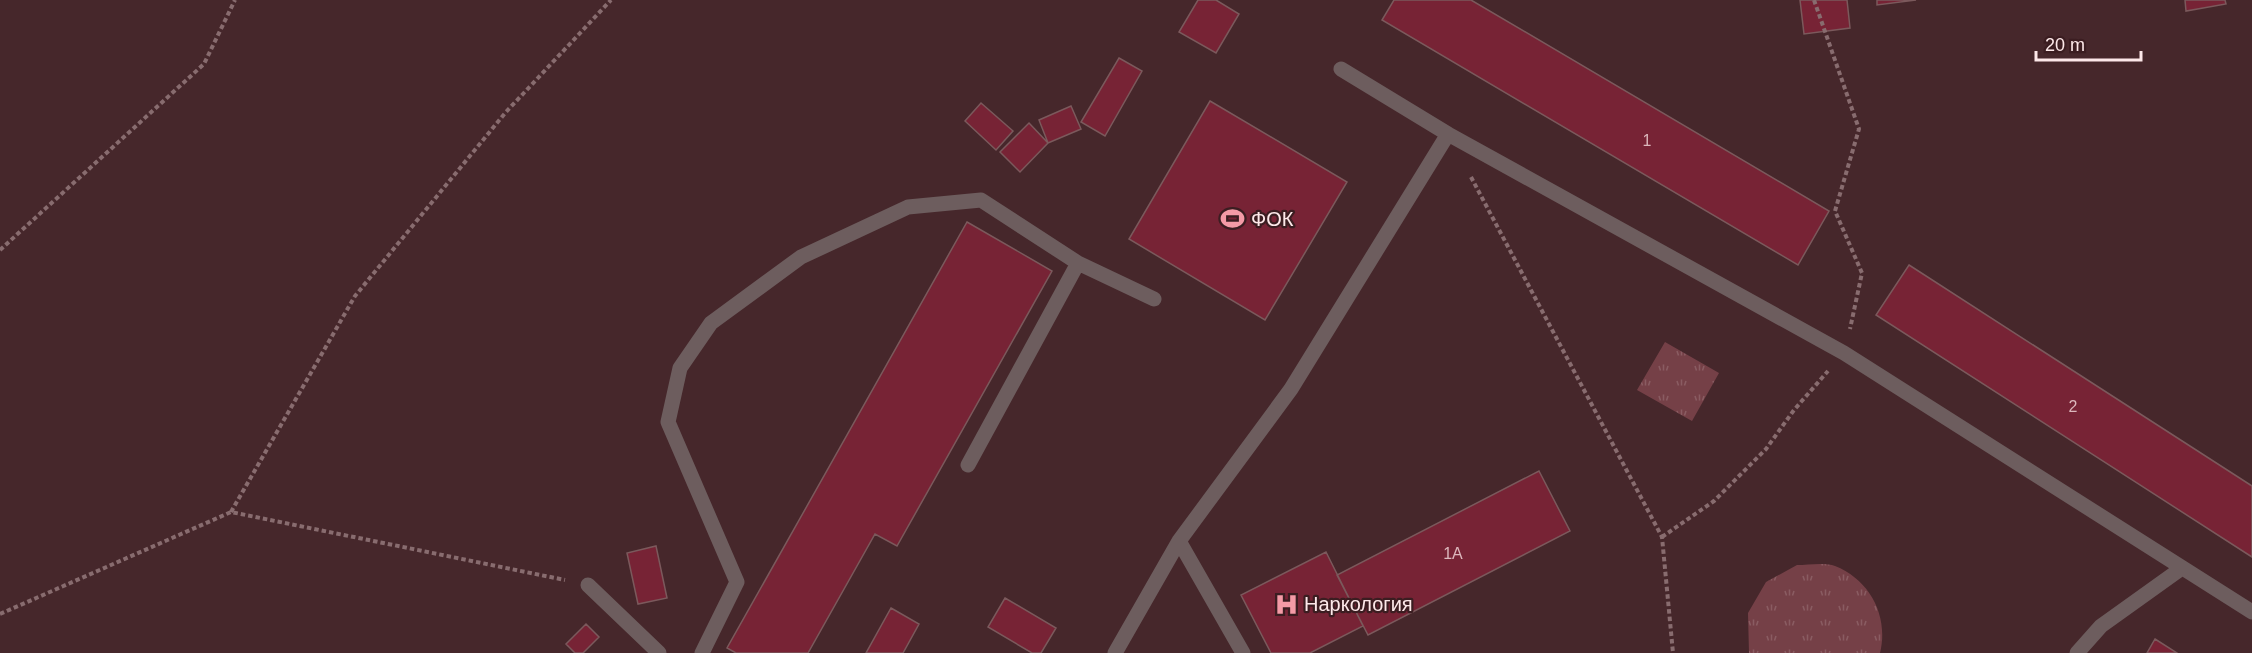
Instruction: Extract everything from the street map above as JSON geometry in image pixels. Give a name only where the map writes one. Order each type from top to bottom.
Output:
[{"type":"lane","points":[[1341,69],[1448,134],[1844,353],[2252,612]]},
{"type":"lane","points":[[1115,653],[1179,541],[1291,389],[1448,134]]},
{"type":"lane","points":[[702,653],[737,582],[668,422],[681,368],[711,323],[801,257],[908,207],[981,200],[1078,263],[1154,299]]},
{"type":"lane","points":[[968,465],[1078,263]]},
{"type":"lane","points":[[1179,541],[1243,653]]},
{"type":"lane","points":[[2077,653],[2101,626],[2182,568]]},
{"type":"lane","points":[[588,585],[659,653]]},
{"type":"path","points":[[0,250],[204,64],[235,0]]},
{"type":"path","points":[[231,512],[355,296],[506,112],[611,0]]},
{"type":"path","points":[[1814,0],[1859,129]]},
{"type":"path","points":[[1470,176],[1662,537],[1673,653]]},
{"type":"path","points":[[0,614],[231,512],[588,585]]},
{"type":"green space","points":[[1665,342],[1719,373],[1692,421],[1637,390]]},
{"type":"green space","points":[[1797,565],[1831,565],[1858,580],[1874,601],[1879,613],[1882,626],[1880,653],[1749,653],[1748,613],[1766,582]]},
{"type":"building","points":[[1198,0],[1216,0],[1239,14],[1216,53],[1179,32]]},
{"type":"building","points":[[1394,0],[1471,0],[1829,211],[1798,265],[1382,20]]},
{"type":"building","points":[[1800,0],[1847,0],[1850,28],[1804,34]]},
{"type":"building","points":[[1877,0],[1916,0],[1877,5]]},
{"type":"building","points":[[2185,0],[2225,0],[2226,4],[2186,11]]},
{"type":"building","points":[[1119,58],[1142,71],[1105,136],[1081,122]]},
{"type":"building","points":[[1210,101],[1347,182],[1265,320],[1129,239]]},
{"type":"building","points":[[981,103],[1013,131],[996,150],[965,121]]},
{"type":"building","points":[[1071,106],[1081,129],[1048,143],[1039,120]]},
{"type":"building","points":[[1029,123],[1048,143],[1020,172],[1000,152]]},
{"type":"building","points":[[967,222],[1052,271],[897,546],[875,534],[808,653],[736,653],[727,648]]},
{"type":"building","points":[[1909,265],[2252,486],[2252,557],[1876,315]]},
{"type":"building","points":[[1539,471],[1570,531],[1368,635],[1337,575]]},
{"type":"building","points":[[656,546],[667,598],[638,604],[627,553]]},
{"type":"building","points":[[1326,552],[1363,626],[1310,653],[1271,653],[1241,595]]},
{"type":"building","points":[[1005,598],[1056,628],[1041,653],[1032,653],[988,627]]},
{"type":"building","points":[[891,608],[919,624],[903,653],[866,653]]},
{"type":"building","points":[[586,624],[599,637],[583,653],[575,653],[566,644]]},
{"type":"building","points":[[2155,639],[2177,653],[2147,653]]},
{"type":"place","name":"ФОК","points":[[1233,219]]},
{"type":"place","name":"Наркология","points":[[1286,604]]}]
